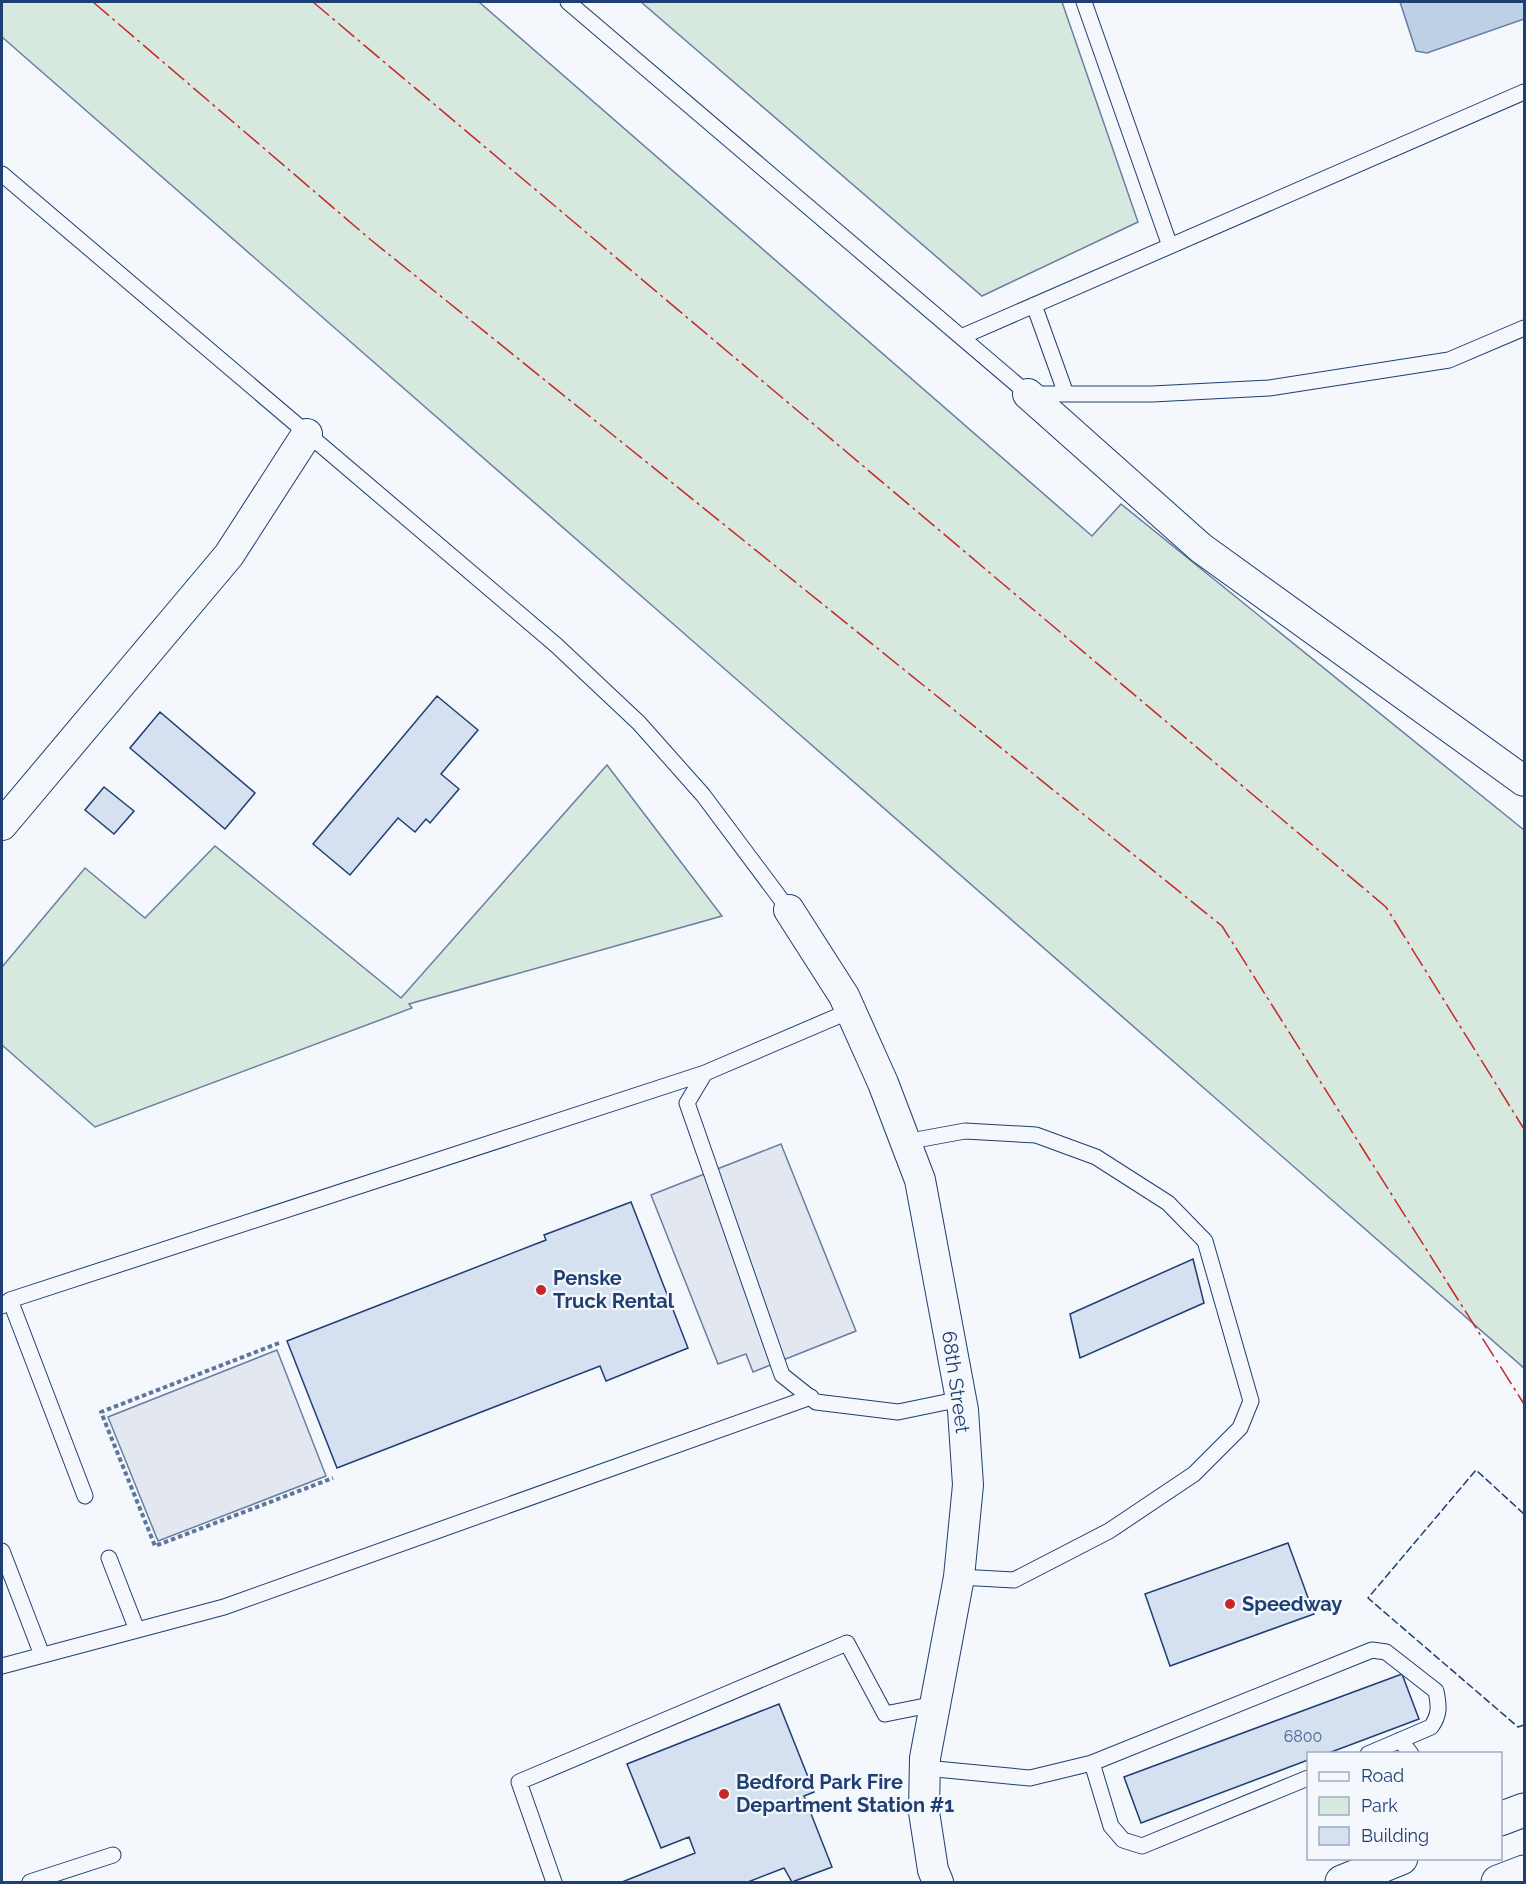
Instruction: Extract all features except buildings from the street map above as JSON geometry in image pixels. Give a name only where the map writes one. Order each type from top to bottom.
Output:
[{"type":"main road","points":[[1502,1818],[1524,1809]]},
{"type":"main road","points":[[1342,1874],[1394,1860]]},
{"type":"main road","points":[[1498,1882],[1524,1872]]},
{"type":"street","points":[[1028,394],[1201,548],[1524,781]]},
{"type":"street","points":[[2,825],[229,555],[307,434]]},
{"type":"street","name":"68th Street","points":[[789,910],[850,1011],[920,1180],[961,1399],[968,1485],[959,1578],[925,1768],[924,1812],[933,1870],[938,1882]]},
{"type":"lane","points":[[568,2],[1028,394],[1152,394],[1269,388],[1449,360],[1524,327]]},
{"type":"lane","points":[[1084,2],[1170,246]]},
{"type":"lane","points":[[961,337],[1524,92]]},
{"type":"lane","points":[[2,174],[556,645],[639,723],[703,795],[789,910]]},
{"type":"lane","points":[[1034,305],[1066,394]]},
{"type":"lane","points":[[86,1496],[6,1303],[705,1073],[850,1011]]},
{"type":"lane","points":[[705,1073],[687,1103],[782,1376],[816,1402],[898,1412],[961,1399]]},
{"type":"lane","points":[[905,1142],[965,1131],[1036,1135],[1096,1157],[1168,1203],[1205,1241],[1251,1401],[1240,1428],[1194,1474],[1109,1531],[1014,1580],[959,1578]]},
{"type":"lane","points":[[2,1666],[224,1607],[811,1397]]},
{"type":"lane","points":[[2,1551],[42,1655]]},
{"type":"lane","points":[[110,1558],[137,1630]]},
{"type":"lane","points":[[554,1882],[519,1782],[847,1643],[885,1714],[935,1704]]},
{"type":"lane","points":[[925,1768],[1030,1778],[1092,1763],[1372,1650],[1386,1652],[1436,1691],[1438,1718],[1431,1727],[1370,1752]]},
{"type":"lane","points":[[1400,1740],[1409,1752]]},
{"type":"lane","points":[[1092,1763],[1111,1826],[1122,1840],[1142,1846],[1307,1778]]},
{"type":"lane","points":[[1502,1802],[1524,1809]]},
{"type":"lane","points":[[30,1882],[113,1855]]},
{"type":"lane","points":[[1335,1882],[1342,1874]]},
{"type":"path","points":[[279,1343],[101,1412],[155,1546],[333,1478]]},
{"type":"green space","points":[[2,2],[479,2],[1092,536],[1121,504],[1524,830],[1524,1368],[2,37]]},
{"type":"green space","points":[[641,2],[1062,2],[1138,222],[982,296]]},
{"type":"green space","points":[[607,765],[722,916],[409,1004],[412,1008],[95,1127],[2,1045],[2,967],[85,868],[145,918],[215,846],[401,998]]},
{"type":"shaded area","points":[[781,1144],[856,1331],[753,1372],[746,1354],[718,1364],[651,1195]]},
{"type":"shaded area","points":[[277,1350],[326,1476],[158,1541],[108,1417]]},
{"type":"water","points":[[1400,2],[1524,2],[1524,19],[1427,53],[1416,51]]},
{"type":"fence","points":[[1524,1514],[1476,1470],[1368,1598],[1518,1727],[1524,1725]]},
{"type":"power","points":[[93,2],[371,240],[1222,926],[1524,1404]]},
{"type":"power","points":[[313,2],[1386,907],[1524,1129]]},
{"type":"place","name":"Penske Truck Rental","points":[[541,1290]]},
{"type":"place","name":"Speedway","points":[[1230,1604]]},
{"type":"place","name":"Bedford Park Fire Department Station #1","points":[[724,1794]]}]
